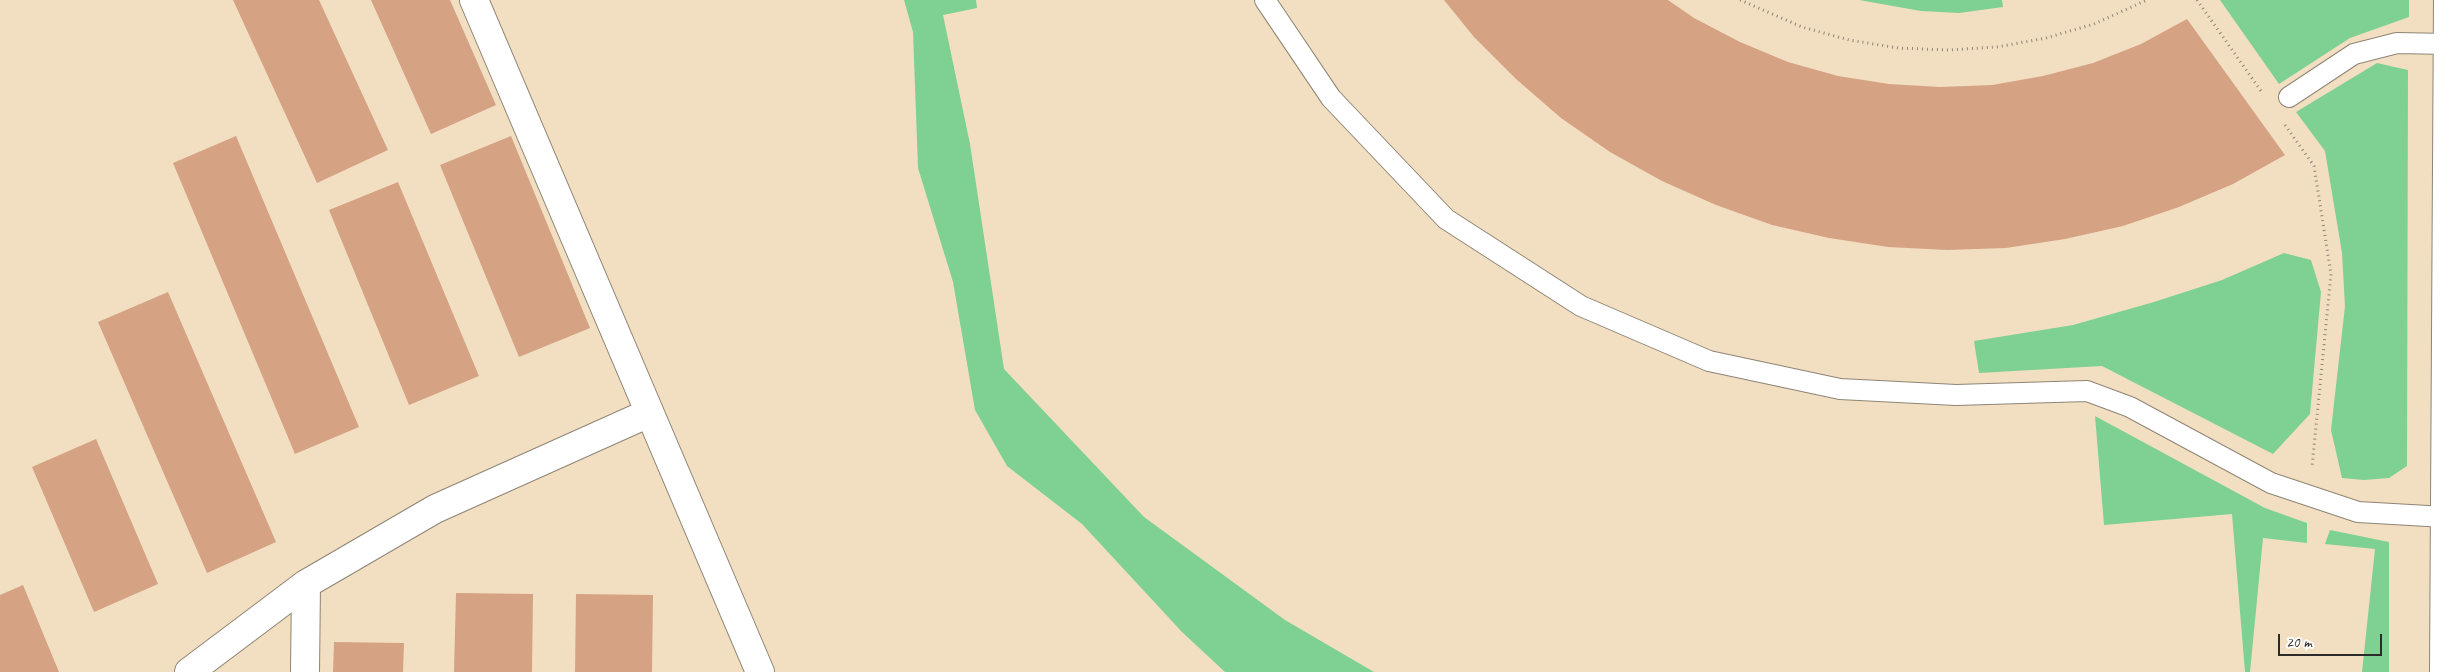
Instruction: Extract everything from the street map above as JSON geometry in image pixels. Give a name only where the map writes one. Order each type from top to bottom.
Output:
[{"type":"main road","points":[[474,0],[760,672]]},
{"type":"main road","points":[[2444,672],[2448,0]]},
{"type":"main road","points":[[189,672],[306,584],[434,509],[650,413]]},
{"type":"main road","points":[[305,672],[306,584]]},
{"type":"lane","points":[[1264,0],[1331,98],[1446,219],[1581,306],[1709,361],[1840,389],[1956,395],[2087,391],[2130,407],[2271,483],[2358,512],[2445,517]]},
{"type":"lane","points":[[2289,97],[2354,54],[2397,43],[2448,44]]},
{"type":"path","points":[[1740,0],[1802,27],[1849,40],[1898,48],[1948,50],[1997,47],[2046,38],[2094,24],[2147,0]]},
{"type":"path","points":[[2197,0],[2264,95]]},
{"type":"path","points":[[2280,118],[2314,166],[2331,274],[2309,496]]},
{"type":"green space","points":[[904,0],[976,0],[977,8],[943,15],[970,144],[1004,369],[1144,517],[1285,620],[1374,672],[1225,672],[1182,632],[1082,524],[1007,466],[975,410],[953,282],[918,168],[913,32]]},
{"type":"green space","points":[[1859,0],[2002,0],[2003,7],[1959,13],[1921,11]]},
{"type":"green space","points":[[2220,0],[2409,0],[2409,17],[2350,38],[2279,84]]},
{"type":"green space","points":[[2377,63],[2408,70],[2407,466],[2389,478],[2364,480],[2342,478],[2331,430],[2345,306],[2342,253],[2325,151],[2296,112]]},
{"type":"green space","points":[[2284,253],[2311,260],[2321,292],[2310,414],[2273,454],[2102,366],[1979,373],[1974,341],[2073,325],[2222,280]]},
{"type":"green space","points":[[2095,416],[2265,508],[2307,523],[2307,543],[2263,538],[2250,672],[2245,672],[2232,514],[2104,525]]},
{"type":"green space","points":[[2330,530],[2389,542],[2389,672],[2362,672],[2375,549],[2325,544]]},
{"type":"building","points":[[233,0],[319,0],[388,150],[317,183]]},
{"type":"building","points":[[371,0],[450,0],[496,105],[431,134]]},
{"type":"building","points":[[1444,0],[1668,0],[1694,18],[1740,42],[1788,62],[1838,76],[1889,84],[1940,87],[1992,85],[2043,76],[2093,63],[2141,44],[2187,19],[2285,155],[2233,184],[2179,207],[2123,226],[2065,239],[2006,248],[1947,250],[1888,247],[1829,238],[1772,225],[1716,205],[1662,181],[1610,152],[1561,118],[1516,79],[1474,37]]},
{"type":"building","points":[[236,136],[359,427],[295,454],[173,163]]},
{"type":"building","points":[[511,136],[590,328],[519,357],[440,165]]},
{"type":"building","points":[[398,182],[479,376],[409,405],[329,210]]},
{"type":"building","points":[[168,292],[276,542],[207,573],[98,322]]},
{"type":"building","points":[[96,439],[158,584],[94,612],[32,467]]},
{"type":"building","points":[[23,585],[59,672],[0,672],[0,595]]},
{"type":"building","points":[[456,593],[533,594],[532,672],[454,672]]},
{"type":"building","points":[[576,594],[653,595],[652,672],[575,672]]},
{"type":"building","points":[[334,642],[404,643],[403,672],[333,672]]}]
